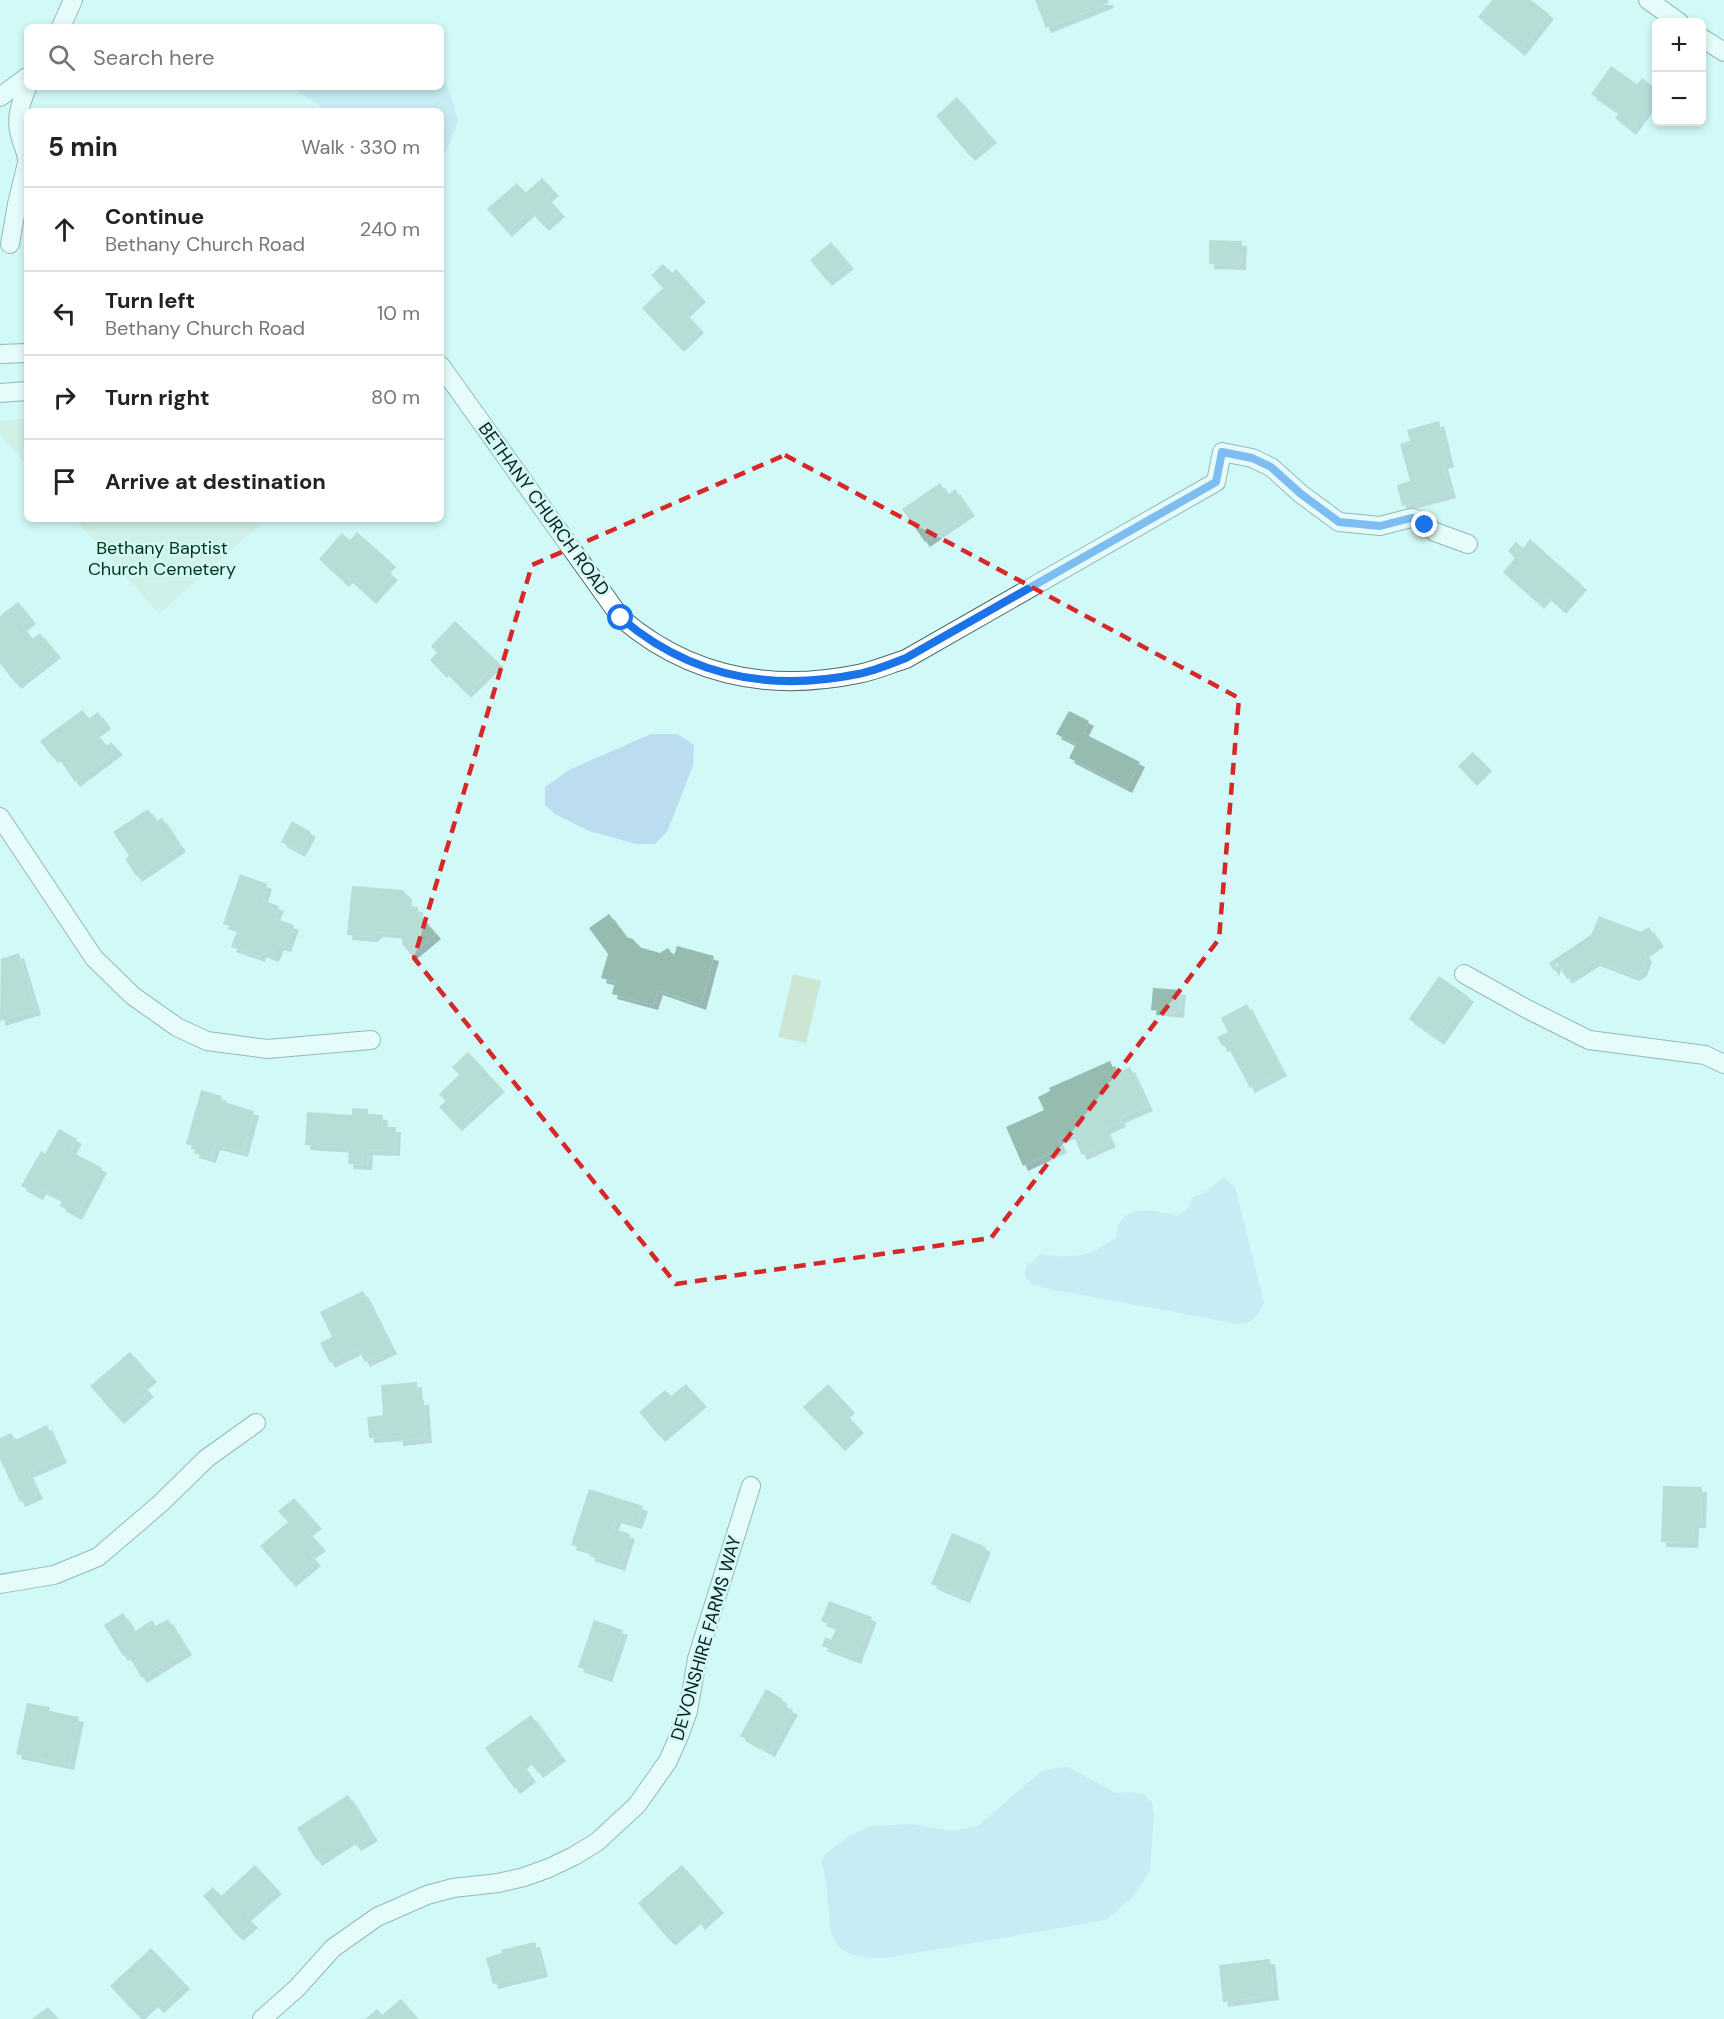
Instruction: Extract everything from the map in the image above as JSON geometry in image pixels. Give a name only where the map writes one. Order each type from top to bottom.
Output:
[{"type":"street","points":[[62,24],[73,0]]},
{"type":"street","points":[[1648,0],[1673,18]]},
{"type":"street","points":[[1706,41],[1724,52]]},
{"type":"street","points":[[0,97],[24,79]]},
{"type":"street","points":[[24,150],[18,121],[26,90]]},
{"type":"street","points":[[5,246],[24,174]]},
{"type":"street","points":[[5,246],[24,239]]},
{"type":"street","points":[[0,354],[24,353]]},
{"type":"street","name":"BETHANY CHURCH ROAD","points":[[444,370],[621,618],[643,637],[668,652],[699,666],[732,675],[775,681],[818,681],[860,674],[906,658],[1216,482],[1222,452],[1252,458],[1271,467],[1301,494],[1339,522],[1380,526],[1411,518],[1417,519],[1435,532],[1468,544]]},
{"type":"street","points":[[0,393],[24,392]]},
{"type":"street","points":[[0,817],[94,958],[133,996],[170,1022],[207,1041],[267,1048],[371,1040]]},
{"type":"street","points":[[1464,974],[1589,1040],[1705,1055],[1724,1064]]},
{"type":"street","points":[[0,1584],[54,1575],[98,1557],[207,1458],[256,1423]]},
{"type":"street","name":"DEVONSHIRE FARMS WAY","points":[[262,2019],[297,1988],[333,1948],[377,1917],[427,1895],[453,1888],[506,1881],[549,1868],[597,1842],[637,1805],[663,1768],[688,1711],[697,1659],[751,1486]]},
{"type":"highlighted area","points":[[785,455],[1239,698],[1219,939],[991,1238],[676,1284],[414,958],[532,565]]},
{"type":"green space","points":[[24,418],[24,462],[0,435],[0,421]]},
{"type":"green space","name":"Bethany Baptist Church Cemetery","points":[[78,522],[256,522],[260,525],[159,614]]},
{"type":"green space","points":[[793,974],[821,981],[806,1043],[778,1037]]},
{"type":"water","points":[[444,79],[458,122],[444,155],[444,108],[323,108],[298,90],[444,90]]},
{"type":"water","points":[[651,734],[678,734],[694,745],[693,766],[667,832],[655,844],[636,844],[589,831],[555,814],[545,805],[545,787],[569,770]]},
{"type":"water","points":[[1223,1177],[1235,1187],[1264,1303],[1257,1315],[1248,1322],[1239,1324],[1054,1290],[1032,1284],[1025,1277],[1026,1267],[1040,1254],[1080,1255],[1107,1244],[1116,1237],[1118,1226],[1130,1213],[1148,1210],[1177,1216],[1190,1207],[1191,1199],[1203,1194]]},
{"type":"water","points":[[1068,1767],[1116,1793],[1131,1792],[1145,1795],[1152,1803],[1154,1815],[1150,1871],[1133,1897],[1106,1920],[887,1958],[862,1957],[846,1951],[836,1942],[831,1930],[826,1881],[821,1862],[825,1855],[848,1836],[872,1826],[913,1824],[952,1831],[977,1826],[1041,1772]]},
{"type":"building","points":[[1035,0],[1108,0],[1109,3],[1046,28]]},
{"type":"building","points":[[1492,0],[1531,0],[1549,14],[1520,51],[1478,17]]},
{"type":"building","points":[[1611,66],[1637,84],[1642,78],[1652,86],[1652,101],[1631,130],[1615,118],[1619,113],[1591,94]]},
{"type":"building","points":[[957,97],[992,138],[970,156],[936,116]]},
{"type":"building","points":[[542,178],[554,191],[547,197],[560,212],[544,226],[530,211],[507,232],[487,209],[517,183],[525,193]]},
{"type":"building","points":[[1209,240],[1242,241],[1241,265],[1209,264]]},
{"type":"building","points":[[831,242],[849,264],[827,281],[810,260]]},
{"type":"building","points":[[663,264],[672,273],[676,269],[701,297],[685,312],[699,328],[679,347],[642,308],[663,288],[651,275]]},
{"type":"building","points":[[1439,421],[1449,462],[1443,464],[1451,493],[1402,506],[1397,485],[1410,481],[1400,444],[1410,441],[1407,430]]},
{"type":"building","points":[[940,483],[948,495],[955,489],[970,511],[925,542],[902,509]]},
{"type":"building","points":[[357,532],[391,562],[385,568],[393,575],[371,599],[348,578],[344,582],[319,559],[342,533],[350,540]]},
{"type":"building","points":[[1530,539],[1582,585],[1561,609],[1546,596],[1539,604],[1503,572],[1515,558],[1508,551],[1516,542],[1523,548]]},
{"type":"building","points":[[18,602],[31,619],[22,626],[32,639],[40,633],[56,653],[16,684],[0,663],[0,616]]},
{"type":"building","points":[[455,621],[498,662],[466,693],[430,660],[437,653],[431,646]]},
{"type":"building","points":[[82,710],[89,719],[98,712],[106,724],[95,732],[106,746],[111,742],[118,750],[75,782],[57,756],[53,758],[40,741]]},
{"type":"building","points":[[1069,711],[1089,721],[1083,733],[1140,762],[1127,788],[1069,758],[1076,744],[1056,734]]},
{"type":"building","points":[[1473,752],[1487,766],[1472,781],[1458,766]]},
{"type":"building","points":[[148,809],[156,821],[162,818],[181,847],[137,877],[125,859],[129,856],[113,832]]},
{"type":"building","points":[[292,821],[311,832],[300,852],[281,842]]},
{"type":"building","points":[[240,874],[267,884],[262,900],[279,906],[274,918],[294,925],[286,947],[279,945],[274,957],[261,952],[260,957],[231,947],[238,929],[223,924]]},
{"type":"building","points":[[352,886],[403,890],[407,895],[406,906],[418,907],[418,913],[436,934],[411,955],[402,944],[402,934],[378,932],[372,937],[347,935]]},
{"type":"building","points":[[609,914],[626,937],[633,939],[639,947],[660,953],[668,948],[674,956],[677,946],[714,956],[701,1005],[658,990],[653,1005],[612,994],[615,982],[601,978],[608,954],[589,928]]},
{"type":"building","points":[[1599,916],[1641,932],[1649,927],[1659,942],[1644,952],[1647,957],[1642,971],[1634,976],[1595,961],[1567,979],[1557,963],[1554,971],[1549,963],[1591,935]]},
{"type":"building","points":[[19,953],[36,1010],[0,1021],[1,959]]},
{"type":"building","points":[[1439,976],[1469,997],[1439,1040],[1409,1019]]},
{"type":"building","points":[[1153,988],[1181,990],[1179,1013],[1151,1010]]},
{"type":"building","points":[[1247,1004],[1282,1071],[1250,1088],[1227,1045],[1223,1047],[1217,1037],[1228,1032],[1221,1018]]},
{"type":"building","points":[[468,1052],[500,1087],[457,1126],[439,1107],[446,1101],[439,1094],[459,1075],[452,1067]]},
{"type":"building","points":[[1110,1061],[1116,1074],[1130,1067],[1148,1106],[1120,1118],[1121,1122],[1105,1129],[1111,1142],[1082,1155],[1072,1133],[1058,1139],[1062,1148],[1023,1166],[1006,1127],[1044,1110],[1038,1097],[1050,1091],[1049,1088]]},
{"type":"building","points":[[201,1090],[222,1096],[221,1101],[254,1111],[243,1152],[215,1145],[211,1158],[194,1153],[196,1146],[186,1144]]},
{"type":"building","points":[[352,1108],[368,1109],[368,1114],[383,1115],[382,1127],[396,1127],[395,1151],[368,1150],[367,1165],[348,1164],[349,1148],[305,1145],[307,1112],[352,1115]]},
{"type":"building","points":[[59,1129],[77,1139],[70,1151],[102,1168],[77,1215],[60,1206],[63,1200],[41,1189],[38,1195],[21,1186],[41,1151],[45,1154]]},
{"type":"building","points":[[363,1291],[392,1349],[365,1362],[358,1349],[330,1363],[320,1343],[332,1337],[320,1312]]},
{"type":"building","points":[[130,1352],[152,1377],[143,1385],[149,1392],[119,1419],[90,1386]]},
{"type":"building","points":[[417,1382],[418,1400],[424,1400],[427,1438],[398,1441],[398,1436],[369,1438],[367,1417],[383,1415],[381,1385]]},
{"type":"building","points":[[686,1384],[702,1402],[660,1437],[639,1412],[665,1390],[671,1396]]},
{"type":"building","points":[[828,1384],[850,1408],[845,1413],[859,1428],[840,1446],[803,1407]]},
{"type":"building","points":[[47,1425],[62,1458],[28,1473],[38,1494],[20,1502],[0,1459],[0,1438],[11,1433],[15,1440]]},
{"type":"building","points":[[1663,1486],[1702,1487],[1701,1523],[1694,1523],[1693,1543],[1661,1542]]},
{"type":"building","points":[[589,1489],[643,1506],[637,1524],[616,1518],[613,1528],[630,1534],[620,1566],[589,1556],[591,1551],[571,1545]]},
{"type":"building","points":[[294,1498],[317,1524],[308,1531],[321,1546],[310,1554],[316,1561],[291,1582],[260,1546],[288,1522],[278,1511]]},
{"type":"building","points":[[952,1533],[986,1547],[965,1598],[931,1584]]},
{"type":"building","points":[[829,1601],[872,1617],[856,1659],[822,1646],[825,1637],[831,1640],[837,1627],[821,1621]]},
{"type":"building","points":[[123,1613],[134,1632],[152,1620],[156,1626],[168,1619],[187,1650],[142,1678],[127,1654],[123,1656],[104,1625]]},
{"type":"building","points":[[594,1620],[623,1630],[607,1677],[578,1667]]},
{"type":"building","points":[[766,1689],[783,1699],[780,1703],[793,1710],[770,1752],[740,1736]]},
{"type":"building","points":[[27,1703],[50,1707],[49,1711],[79,1717],[69,1765],[16,1754]]},
{"type":"building","points":[[531,1715],[561,1756],[538,1773],[528,1759],[522,1764],[531,1777],[515,1789],[485,1748]]},
{"type":"building","points":[[348,1795],[373,1836],[356,1846],[351,1839],[317,1861],[297,1828]]},
{"type":"building","points":[[255,1865],[277,1889],[246,1916],[253,1923],[238,1936],[203,1896],[213,1887],[221,1896]]},
{"type":"building","points":[[682,1865],[719,1908],[700,1925],[696,1919],[670,1941],[638,1903]]},
{"type":"building","points":[[535,1942],[543,1972],[493,1984],[486,1958],[502,1953],[501,1950]]},
{"type":"building","points":[[151,1948],[185,1984],[159,2008],[153,2002],[138,2016],[110,1986]]},
{"type":"building","points":[[1270,1959],[1274,1995],[1223,2002],[1219,1965]]},
{"type":"building","points":[[401,1999],[418,2019],[365,2019],[377,2009],[382,2015]]},
{"type":"building","points":[[48,2007],[58,2019],[32,2019]]},
{"type":"route","points":[[621,618],[643,637],[668,652],[699,666],[732,675],[775,681],[818,681],[860,674],[906,658],[1216,482],[1222,452],[1252,458],[1271,467],[1301,494],[1339,522],[1380,526],[1411,518],[1425,525]]}]
